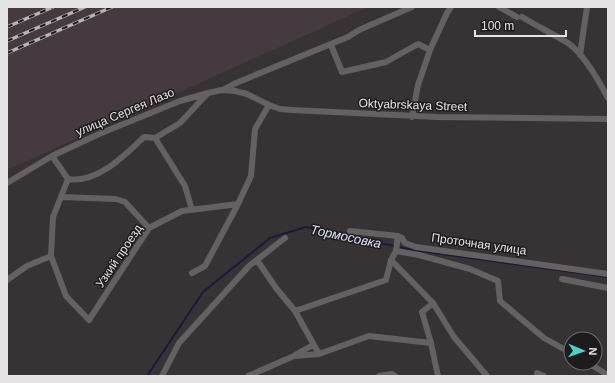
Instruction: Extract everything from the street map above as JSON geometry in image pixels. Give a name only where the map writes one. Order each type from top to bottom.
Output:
[{"type":"street","points":[[222,90],[331,45],[359,30],[412,7]]},
{"type":"street","points":[[443,7],[446,13]]},
{"type":"street","points":[[412,117],[418,85],[430,50],[446,13],[451,7]]},
{"type":"street","points":[[499,7],[569,44],[580,55],[600,83],[608,98]]},
{"type":"street","points":[[580,55],[587,7]]},
{"type":"street","points":[[331,45],[342,72],[386,62],[418,44],[430,50]]},
{"type":"street","name":"улица Сергея Лазо","points":[[7,183],[52,156],[99,134],[180,101],[222,90]]},
{"type":"street","name":"Oktyabrskaya Street","points":[[222,90],[247,94],[280,109],[292,110],[412,117],[608,118]]},
{"type":"street","points":[[52,156],[68,179],[75,180],[94,176],[118,160],[144,137],[155,138],[180,123],[208,93]]},
{"type":"street","points":[[192,273],[205,266],[251,176],[255,129],[269,105]]},
{"type":"street","points":[[155,138],[185,186],[192,210]]},
{"type":"street","points":[[7,280],[27,266],[50,256],[53,217],[68,179]]},
{"type":"street","points":[[61,197],[116,199],[124,202],[150,228]]},
{"type":"street","name":"Узкий проезд","points":[[50,256],[66,296],[89,320],[150,228],[182,211],[238,204]]},
{"type":"street","name":"Проточная улица","points":[[350,230],[398,236],[402,238],[405,243],[416,247],[608,274]]},
{"type":"street","points":[[295,311],[386,280],[391,260],[396,251],[398,236]]},
{"type":"street","points":[[164,375],[179,343],[249,266],[285,238]]},
{"type":"street","points":[[396,251],[419,255],[470,269],[498,281],[500,301],[544,338],[563,349]]},
{"type":"street","points":[[258,260],[276,288],[295,311],[318,354]]},
{"type":"street","points":[[391,260],[433,303],[454,337],[487,376]]},
{"type":"street","points":[[562,279],[608,288]]},
{"type":"street","points":[[433,303],[422,312],[432,343],[438,376]]},
{"type":"street","points":[[294,356],[318,354],[369,336],[432,343]]},
{"type":"street","points":[[248,376],[294,356],[313,345]]},
{"type":"street","points":[[537,373],[544,376]]},
{"type":"street","points":[[379,376],[392,374],[395,376]]},
{"type":"shaded area","points":[[7,7],[368,7],[7,170]]},
{"type":"waterway","name":"Тормосовка","points":[[147,376],[203,292],[270,238],[306,227],[413,250],[608,277]]},
{"type":"railway","points":[[7,27],[53,7]]},
{"type":"railway","points":[[7,41],[85,7]]},
{"type":"railway","points":[[7,53],[112,7]]}]
